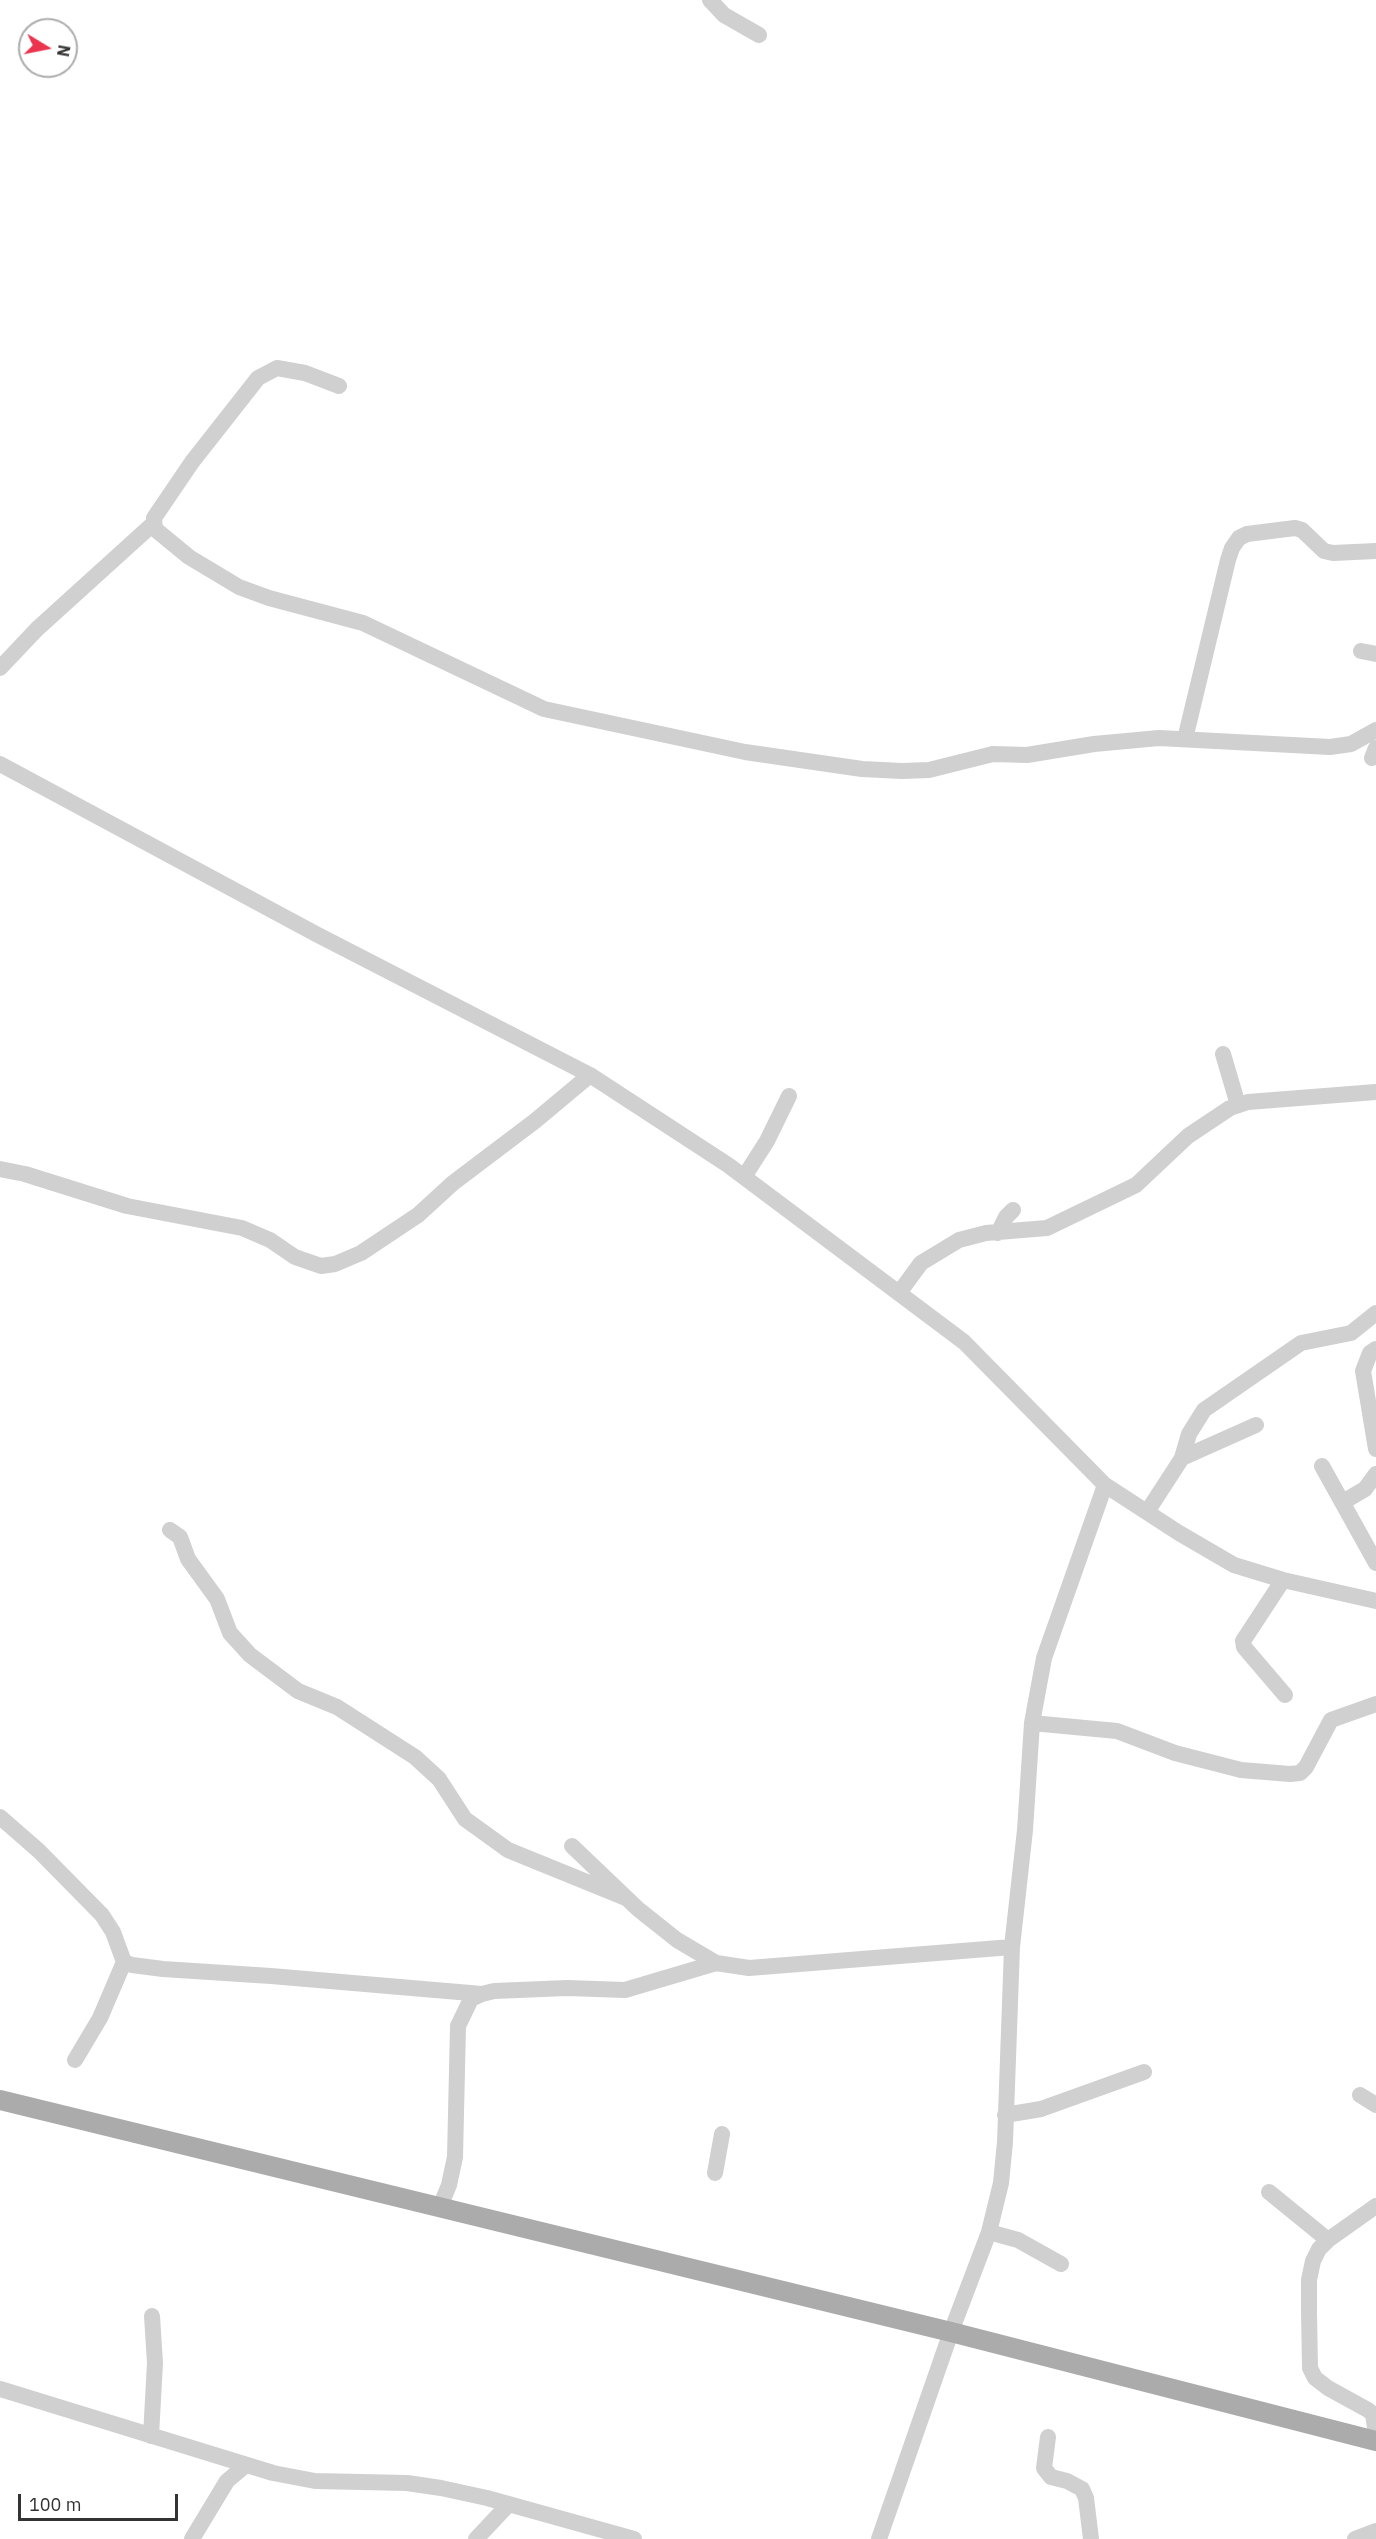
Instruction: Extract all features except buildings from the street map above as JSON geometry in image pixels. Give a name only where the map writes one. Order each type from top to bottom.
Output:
[{"type":"main road","points":[[0,2100],[951,2332],[1376,2441]]},
{"type":"street","points":[[710,0],[724,15],[759,35]]},
{"type":"street","points":[[0,668],[37,629],[154,523],[158,513],[192,462],[258,378],[267,371],[277,368],[305,373],[339,386]]},
{"type":"street","points":[[154,523],[159,534],[189,556],[239,586],[269,598],[363,623],[495,687],[560,714],[793,760],[862,769],[929,770],[993,754],[1027,755],[1124,741],[1185,739],[1330,747],[1351,744],[1376,730]]},
{"type":"street","points":[[1185,739],[1228,560],[1239,538],[1247,534],[1295,528],[1302,530],[1324,551],[1333,553],[1376,551]]},
{"type":"street","points":[[0,764],[306,928],[590,1075],[744,1177],[964,1342],[1106,1485],[1234,1565],[1284,1580],[1376,1601]]},
{"type":"street","points":[[1223,1054],[1238,1105]]},
{"type":"street","points":[[0,1169],[127,1206],[242,1228],[270,1240],[295,1257],[312,1265],[328,1265],[361,1253],[424,1211],[453,1183],[535,1121],[590,1075]]},
{"type":"street","points":[[899,1293],[921,1263],[959,1240],[1047,1228],[1136,1185],[1188,1136],[1213,1118],[1238,1105],[1248,1102],[1376,1092]]},
{"type":"street","points":[[744,1177],[767,1141],[789,1096]]},
{"type":"street","points":[[998,1233],[1006,1217],[1013,1210]]},
{"type":"street","points":[[1147,1512],[1182,1458],[1194,1423],[1204,1410],[1300,1343],[1351,1333],[1376,1313]]},
{"type":"street","points":[[1376,1349],[1370,1353],[1363,1371],[1376,1449]]},
{"type":"street","points":[[1182,1458],[1256,1425]]},
{"type":"street","points":[[1322,1466],[1376,1563]]},
{"type":"street","points":[[1343,1502],[1365,1489],[1376,1474]]},
{"type":"street","points":[[879,2539],[951,2332],[989,2232],[1001,2183],[1012,1947],[1025,1830],[1032,1723],[1044,1658],[1106,1485]]},
{"type":"street","points":[[170,1530],[180,1537],[188,1559],[217,1599],[230,1633],[250,1654],[298,1691],[337,1707],[415,1757],[439,1779],[465,1819],[508,1850],[626,1898]]},
{"type":"street","points":[[1284,1580],[1243,1641],[1249,1653],[1285,1695]]},
{"type":"street","points":[[1032,1723],[1117,1731],[1175,1753],[1241,1770],[1290,1774],[1299,1773],[1306,1767],[1331,1720],[1376,1704]]},
{"type":"street","points":[[1376,1711],[1376,1716]]},
{"type":"street","points":[[0,1817],[39,1851],[102,1915],[113,1932],[124,1962],[100,2018],[75,2060]]},
{"type":"street","points":[[572,1846],[626,1898],[677,1940],[716,1963],[749,1968],[1012,1947]]},
{"type":"street","points":[[124,1962],[163,1969],[271,1976],[475,1995],[494,1991],[567,1988],[625,1990],[716,1963]]},
{"type":"street","points":[[440,2207],[449,2185],[455,2157],[458,2026],[475,1995]]},
{"type":"street","points":[[1005,2115],[1041,2109],[1144,2072]]},
{"type":"street","points":[[1359,2095],[1376,2105]]},
{"type":"street","points":[[715,2173],[722,2134]]},
{"type":"street","points":[[1269,2192],[1328,2240]]},
{"type":"street","points":[[1376,2206],[1318,2249],[1309,2280],[1310,2368],[1315,2378],[1328,2388],[1372,2414],[1376,2434]]},
{"type":"street","points":[[989,2232],[1018,2240],[1061,2264]]},
{"type":"street","points":[[151,2436],[155,2363],[152,2316]]},
{"type":"street","points":[[0,2389],[246,2465],[315,2481],[407,2483],[430,2487],[509,2504],[634,2539]]},
{"type":"street","points":[[1048,2437],[1044,2468],[1051,2477],[1067,2481],[1082,2489],[1086,2498],[1091,2539]]},
{"type":"street","points":[[192,2539],[227,2481],[246,2465]]},
{"type":"street","points":[[476,2539],[509,2504]]},
{"type":"street","points":[[1355,2539],[1376,2531]]}]
